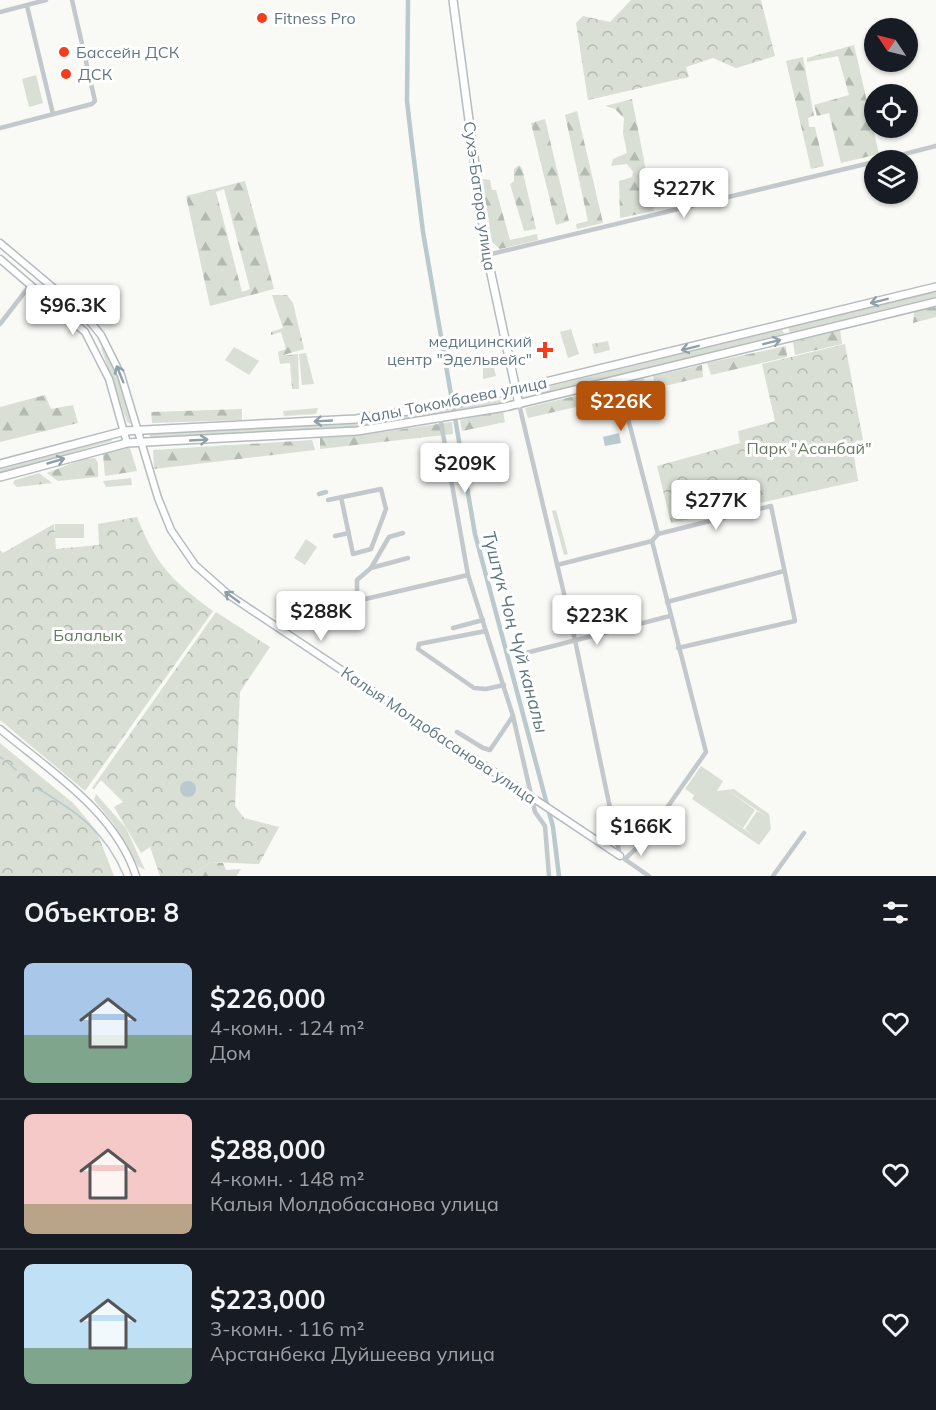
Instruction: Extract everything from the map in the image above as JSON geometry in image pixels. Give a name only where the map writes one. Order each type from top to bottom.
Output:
[{"type":"main road","name":"Сухэ-Батора улица","points":[[453,0],[487,255],[519,404]]},
{"type":"main road","name":"Калыя Молдобасанова улица","points":[[0,243],[82,312],[105,342],[121,375],[165,517],[180,544],[206,576],[229,595],[622,858]]},
{"type":"main road","points":[[0,258],[80,326],[95,347],[109,379],[127,443]]},
{"type":"main road","name":"Аалы Токомбаева улица","points":[[0,465],[139,429],[356,419],[459,403],[936,287]]},
{"type":"main road","name":"Аалы Токомбаева улица","points":[[0,477],[127,443],[357,431],[519,404],[936,302]]},
{"type":"main road","points":[[95,347],[105,342]]},
{"type":"main road","points":[[0,729],[96,812],[122,845],[136,876]]},
{"type":"street","points":[[0,12],[46,0]]},
{"type":"street","points":[[0,128],[92,104],[95,101],[72,0]]},
{"type":"street","points":[[27,6],[53,114]]},
{"type":"street","points":[[918,151],[936,147]]},
{"type":"street","points":[[487,255],[864,164]]},
{"type":"street","points":[[0,324],[31,284]]},
{"type":"street","points":[[618,380],[658,534]]},
{"type":"street","points":[[519,404],[575,640],[622,858],[643,842],[706,752],[652,541]]},
{"type":"street","points":[[443,417],[468,575],[513,716],[536,812],[545,826],[549,876]]},
{"type":"street","points":[[328,500],[341,497],[381,489],[386,509],[371,549],[353,554],[341,497]]},
{"type":"street","points":[[319,494],[326,492]]},
{"type":"street","points":[[557,565],[652,541],[658,534],[771,506],[795,621],[678,648]]},
{"type":"street","points":[[335,536],[349,533]]},
{"type":"street","points":[[403,533],[389,537],[371,568],[356,583],[361,600],[468,575]]},
{"type":"street","points":[[371,568],[408,558]]},
{"type":"street","points":[[667,602],[784,571]]},
{"type":"street","points":[[518,655],[670,616]]},
{"type":"street","points":[[453,628],[483,620]]},
{"type":"street","points":[[486,631],[419,644],[418,649],[474,688],[486,689],[504,685]]},
{"type":"street","points":[[457,732],[490,750],[513,716]]},
{"type":"street","points":[[774,876],[804,833]]},
{"type":"street","name":"Калыя Молдобасанова улица","points":[[622,858],[649,876]]},
{"type":"green space","points":[[631,0],[761,0],[775,56],[736,68],[713,58],[686,67],[689,77],[588,100],[576,23],[583,16],[610,22]]},
{"type":"green space","points":[[854,45],[864,89],[864,138],[875,138],[878,150],[864,150],[864,158],[841,163],[829,113],[817,116],[814,105],[849,95],[838,56],[807,62],[807,58]]},
{"type":"green space","points":[[803,57],[814,116],[808,118],[809,127],[815,127],[824,166],[811,169],[786,61]]},
{"type":"green space","points":[[36,75],[43,103],[29,107],[22,79]]},
{"type":"green space","points":[[632,99],[654,211],[620,218],[619,181],[632,177],[633,172],[627,164],[611,166],[613,159],[627,153],[623,133],[624,118],[615,109],[605,106]]},
{"type":"green space","points":[[577,111],[603,223],[577,229],[576,224],[588,221],[565,115]]},
{"type":"green space","points":[[545,119],[569,221],[556,225],[531,123]]},
{"type":"green space","points":[[519,165],[522,168],[536,229],[524,231],[510,184],[514,181],[514,169]]},
{"type":"green space","points":[[482,179],[490,180],[492,190],[496,190],[510,240],[537,234],[538,240],[500,249],[492,242]]},
{"type":"green space","points":[[245,181],[274,289],[210,306],[186,196]],"holes":[[[224,189],[250,289],[242,292],[216,192]]]},
{"type":"green space","points":[[936,292],[936,298],[790,333],[788,327]]},
{"type":"green space","points":[[272,295],[287,295],[293,303],[304,349],[280,356],[298,354],[299,389],[292,389],[290,363],[280,364],[278,352],[286,349],[281,332],[271,335],[271,332],[283,328]]},
{"type":"green space","points":[[936,306],[936,317],[913,323],[914,312]]},
{"type":"green space","points":[[571,329],[579,354],[568,358],[560,332]]},
{"type":"green space","points":[[782,329],[784,334],[536,397],[534,395],[536,390],[543,388]]},
{"type":"green space","points":[[840,330],[842,344],[795,355],[793,342]]},
{"type":"green space","points":[[608,341],[610,350],[594,354],[592,344]]},
{"type":"green space","name":"Парк \"Асанбай\"","points":[[845,344],[863,440],[852,444],[858,481],[671,523],[657,466],[740,443],[738,431],[775,421],[762,364]]},
{"type":"green space","points":[[786,346],[787,357],[711,375],[707,363]]},
{"type":"green space","points":[[234,347],[259,361],[249,375],[225,360]]},
{"type":"green space","points":[[101,348],[104,348],[119,380],[131,424],[127,422]]},
{"type":"green space","points":[[306,353],[314,384],[302,385],[299,354]]},
{"type":"green space","points":[[492,360],[496,376],[483,379],[483,367]]},
{"type":"green space","points":[[702,365],[703,377],[656,388],[653,376]]},
{"type":"green space","points":[[644,379],[647,391],[626,396],[622,383]]},
{"type":"green space","points":[[617,386],[620,397],[528,418],[525,408]]},
{"type":"green space","points":[[45,395],[51,409],[73,405],[78,423],[0,442],[0,407]]},
{"type":"green space","points":[[501,399],[501,403],[355,427],[150,438],[150,434],[356,423]]},
{"type":"green space","points":[[318,408],[316,414],[284,416],[283,411]]},
{"type":"green space","points":[[242,409],[242,420],[152,423],[151,412]]},
{"type":"green space","points":[[503,411],[505,422],[462,431],[460,420]]},
{"type":"green space","points":[[452,422],[453,434],[320,449],[320,438],[355,436]]},
{"type":"green space","points":[[111,437],[112,441],[0,473],[0,469]]},
{"type":"green space","points":[[312,440],[315,450],[154,469],[153,450]]},
{"type":"green space","points":[[118,448],[130,448],[137,471],[105,476],[103,454]]},
{"type":"green space","points":[[95,458],[98,463],[98,477],[58,481],[47,473],[83,459]]},
{"type":"green space","points":[[39,473],[52,483],[17,487],[13,483],[15,480]]},
{"type":"green space","points":[[131,478],[132,485],[106,487],[103,481]]},
{"type":"green space","points":[[556,510],[568,554],[564,555],[552,511]]},
{"type":"green space","name":"Балалык","points":[[137,517],[151,548],[167,571],[186,590],[213,611],[85,791],[0,720],[0,550],[3,553],[54,524],[56,549],[99,545],[98,524]]},
{"type":"green space","points":[[55,524],[84,524],[84,538],[55,538]]},
{"type":"green space","points":[[306,539],[317,547],[305,565],[294,558]]},
{"type":"green space","points":[[216,612],[270,647],[240,692],[235,806],[244,818],[279,827],[259,864],[211,862],[190,876],[160,876],[150,847],[141,853],[114,807],[123,802],[101,780],[94,789],[92,788]]},
{"type":"green space","points":[[0,743],[73,803],[96,830],[114,876],[0,876]]},
{"type":"green space","points":[[701,766],[723,781],[717,791],[734,789],[769,814],[771,829],[759,845],[692,799],[694,795],[685,789]],"holes":[[[729,791],[767,817],[757,811],[745,829],[754,836],[716,810],[743,828],[755,810]]]},
{"type":"green space","points":[[96,794],[126,828],[145,870],[138,866],[113,823],[94,800]]},
{"type":"green space","points":[[211,862],[223,863],[226,870],[241,869],[236,876],[190,876]]},
{"type":"shaded area","points":[[619,433],[621,443],[605,446],[603,437]]},
{"type":"shaded area","points":[[188,781],[196,789],[188,797],[180,789]]},
{"type":"waterway","name":"Түштүк Чоң Чүй каналы","points":[[408,0],[407,101],[423,232],[475,534],[553,827],[559,876]]},
{"type":"waterway","points":[[7,762],[16,770]]},
{"type":"waterway","points":[[22,775],[29,781]]},
{"type":"waterway","points":[[37,788],[77,815],[99,835],[124,876]]},
{"type":"place","name":"Fitness Pro","points":[[262,18]]},
{"type":"place","name":"Бассейн ДСК","points":[[64,52]]},
{"type":"place","name":"ДСК","points":[[66,74]]},
{"type":"place","name":"медицинский центр \"Эдельвейс\"","points":[[545,350]]}]
